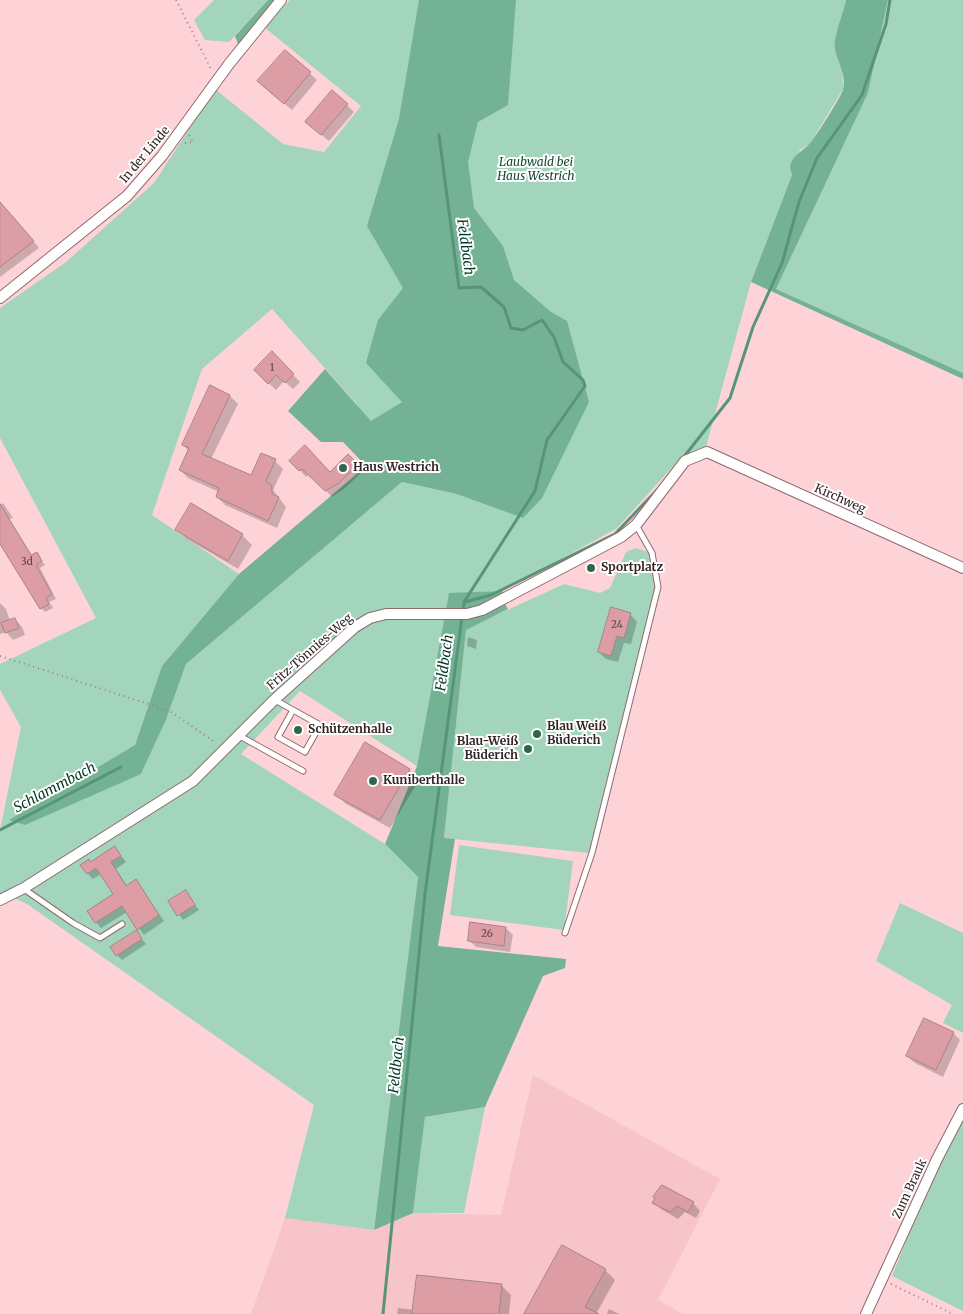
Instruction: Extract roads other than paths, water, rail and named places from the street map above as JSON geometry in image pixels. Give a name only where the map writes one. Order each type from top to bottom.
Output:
[{"type":"street","name":"In der Linde","points":[[0,298],[127,196],[178,136],[217,80],[281,0]]},
{"type":"street","name":"Fritz-Tönnies-Weg","points":[[0,900],[24,888],[192,781],[238,734],[338,641],[370,618],[403,614],[463,614],[506,598],[621,537],[636,525],[685,461],[707,452]]},
{"type":"street","name":"Kirchweg","points":[[707,452],[963,568]]},
{"type":"street","name":"Zum Brauk","points":[[866,1314],[937,1159],[963,1109]]},
{"type":"lane","points":[[565,933],[592,853],[658,587],[652,552],[636,525]]},
{"type":"lane","points":[[274,700],[293,710],[320,725],[305,752],[278,737],[293,710]]},
{"type":"lane","points":[[238,734],[303,772]]},
{"type":"lane","points":[[24,888],[73,923],[100,938],[122,924]]},
{"type":"waterway","points":[[683,458],[730,398],[753,327],[782,263],[799,202],[817,158],[862,95],[886,24],[890,0]]},
{"type":"waterway","name":"Feldbach","points":[[383,1314],[425,894],[464,602],[535,491],[547,440],[585,386],[583,380],[563,362],[554,337],[542,320],[523,330],[511,328],[504,307],[481,287],[459,288],[439,135]]},
{"type":"waterway","points":[[465,602],[491,595],[615,534],[657,490]]},
{"type":"waterway","name":"Schlammbach","points":[[0,830],[121,767]]},
{"type":"place","name":"Haus Westrich","points":[[343,468]]},
{"type":"place","name":"Sportplatz","points":[[591,568]]},
{"type":"place","name":"Schützenhalle","points":[[298,730]]},
{"type":"place","name":"Blau Weiß Büderich","points":[[537,734]]},
{"type":"place","name":"Blau-Weiß Büderich","points":[[528,749]]},
{"type":"place","name":"Kuniberthalle","points":[[373,781]]},
{"type":"park label","name":"Laubwald bei Haus Westrich","points":[[536,170]]}]
